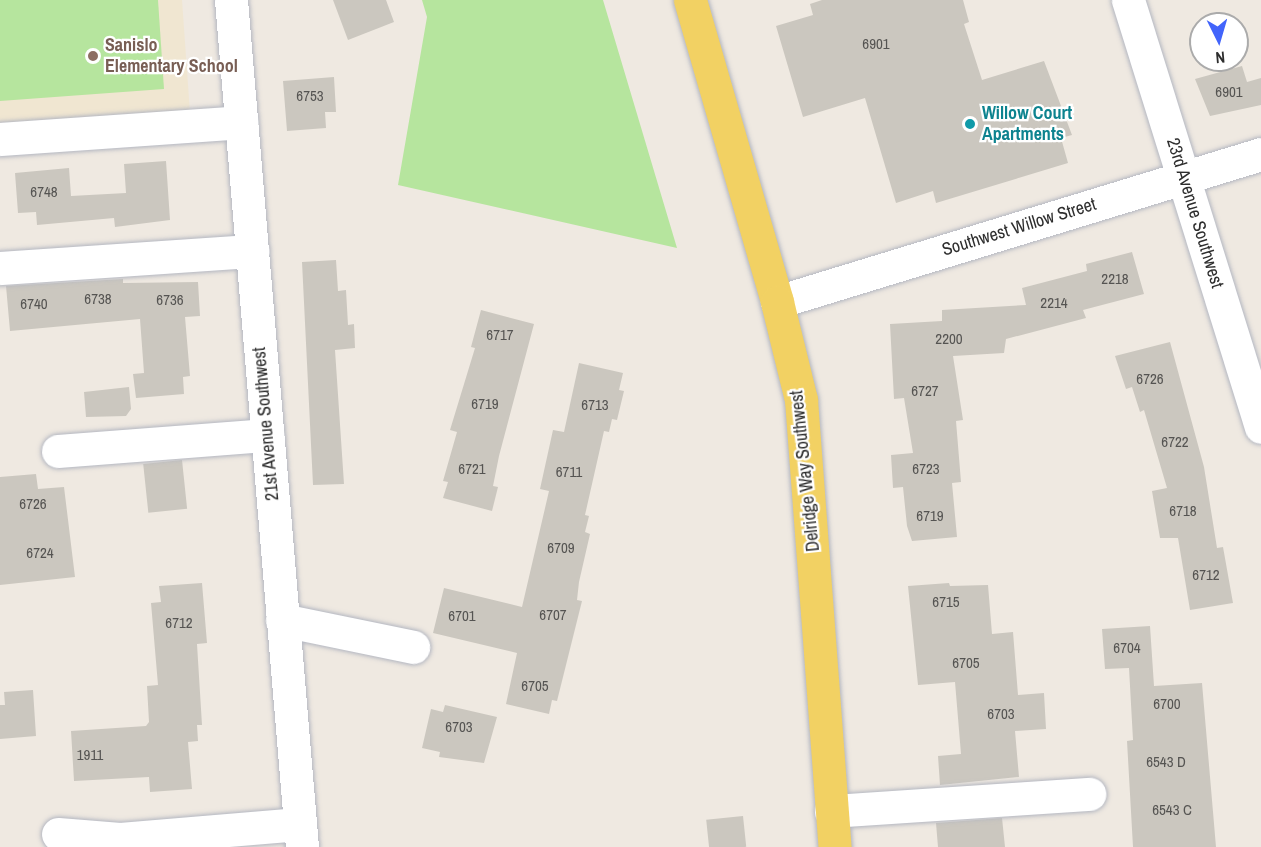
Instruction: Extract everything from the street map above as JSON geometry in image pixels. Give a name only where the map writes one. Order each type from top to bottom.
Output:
[{"type":"main road","name":"Delridge Way Southwest","points":[[690,0],[777,302],[801,400],[835,847]]},
{"type":"street","name":"21st Avenue Southwest","points":[[231,0],[300,836]]},
{"type":"street","name":"23rd Avenue Southwest","points":[[1128,0],[1261,427]]},
{"type":"street","points":[[0,139],[241,122]]},
{"type":"street","name":"Southwest Willow Street","points":[[777,302],[1261,154]]},
{"type":"street","points":[[0,268],[252,251]]},
{"type":"street","points":[[57,451],[267,435]]},
{"type":"street","points":[[282,620],[413,646]]},
{"type":"street","points":[[831,811],[1089,794]]},
{"type":"street","points":[[58,834],[120,839],[300,836]]},
{"type":"shaded area","name":"Sanislo Elementary School","points":[[0,0],[182,0],[190,113],[0,126]]},
{"type":"green space","name":"Sanislo Elementary School","points":[[0,0],[158,0],[164,89],[0,101]]},
{"type":"green space","points":[[422,0],[603,0],[677,248],[398,185],[427,17]]},
{"type":"building","points":[[333,0],[386,0],[394,22],[348,40]]},
{"type":"building","points":[[822,0],[963,0],[969,22],[964,24],[982,80],[1044,61],[1072,135],[1061,138],[1068,163],[936,203],[933,191],[896,203],[865,98],[803,117],[776,26],[813,15],[810,4]]},
{"type":"building","points":[[1220,72],[1244,72],[1247,82],[1261,78],[1261,105],[1210,116],[1195,79]]},
{"type":"building","points":[[334,77],[336,112],[325,112],[326,128],[287,131],[283,81]]},
{"type":"building","points":[[166,161],[170,220],[115,227],[114,218],[37,225],[36,212],[18,213],[15,173],[69,168],[71,196],[126,193],[124,164]]},
{"type":"building","points":[[1132,252],[1144,294],[1083,310],[1086,318],[1006,339],[1004,353],[953,356],[963,420],[956,421],[961,482],[952,483],[957,537],[912,541],[907,526],[903,487],[893,488],[891,455],[913,453],[904,398],[894,399],[890,324],[942,321],[942,310],[1026,305],[1022,288],[1087,271],[1086,264]]},
{"type":"building","points":[[336,260],[338,291],[346,290],[348,325],[354,324],[355,348],[335,350],[344,484],[313,485],[302,262]]},
{"type":"building","points":[[123,279],[123,283],[198,282],[200,316],[185,317],[190,376],[183,377],[184,394],[136,398],[133,374],[144,373],[140,319],[10,331],[6,286]]},
{"type":"building","points":[[481,310],[534,324],[499,456],[493,486],[498,487],[492,511],[443,498],[448,482],[443,481],[457,432],[450,430],[475,348],[471,347]]},
{"type":"building","points":[[1170,342],[1204,467],[1217,548],[1223,547],[1233,603],[1190,610],[1178,538],[1160,538],[1152,491],[1167,488],[1144,410],[1140,412],[1132,387],[1126,389],[1115,356]]},
{"type":"building","points":[[579,363],[623,373],[619,390],[624,391],[617,420],[612,419],[609,432],[604,431],[585,515],[589,516],[585,532],[590,534],[579,582],[577,600],[582,601],[557,701],[552,700],[549,714],[506,704],[517,653],[433,633],[444,588],[522,607],[549,491],[540,489],[553,430],[564,432]]},
{"type":"building","points":[[129,387],[131,409],[126,416],[86,417],[84,392]]},
{"type":"building","points":[[182,460],[187,509],[148,513],[143,464]]},
{"type":"building","points":[[36,474],[38,489],[64,487],[75,577],[0,585],[0,477]]},
{"type":"building","points":[[202,583],[207,643],[197,644],[202,725],[197,725],[198,741],[188,742],[192,789],[150,792],[149,777],[74,781],[71,731],[146,726],[149,722],[147,686],[158,685],[151,603],[161,602],[159,586]]},
{"type":"building","points":[[949,583],[950,586],[988,585],[992,634],[1013,632],[1018,695],[1044,693],[1046,729],[1015,731],[1019,777],[940,785],[938,756],[961,754],[955,682],[918,685],[908,586]]},
{"type":"building","points":[[1150,626],[1154,686],[1202,683],[1216,847],[1133,847],[1127,741],[1133,740],[1129,668],[1105,669],[1102,629]]},
{"type":"building","points":[[33,690],[36,736],[0,739],[0,705],[5,705],[4,692]]},
{"type":"building","points":[[445,705],[497,717],[484,763],[439,757],[440,752],[422,748],[431,709],[443,712]]},
{"type":"building","points":[[743,816],[746,847],[709,847],[706,820]]},
{"type":"building","points":[[1002,818],[1005,847],[938,847],[936,823]]},
{"type":"place","name":"Sanislo Elementary School","points":[[93,56]]},
{"type":"place","name":"Willow Court Apartments","points":[[970,124]]}]
